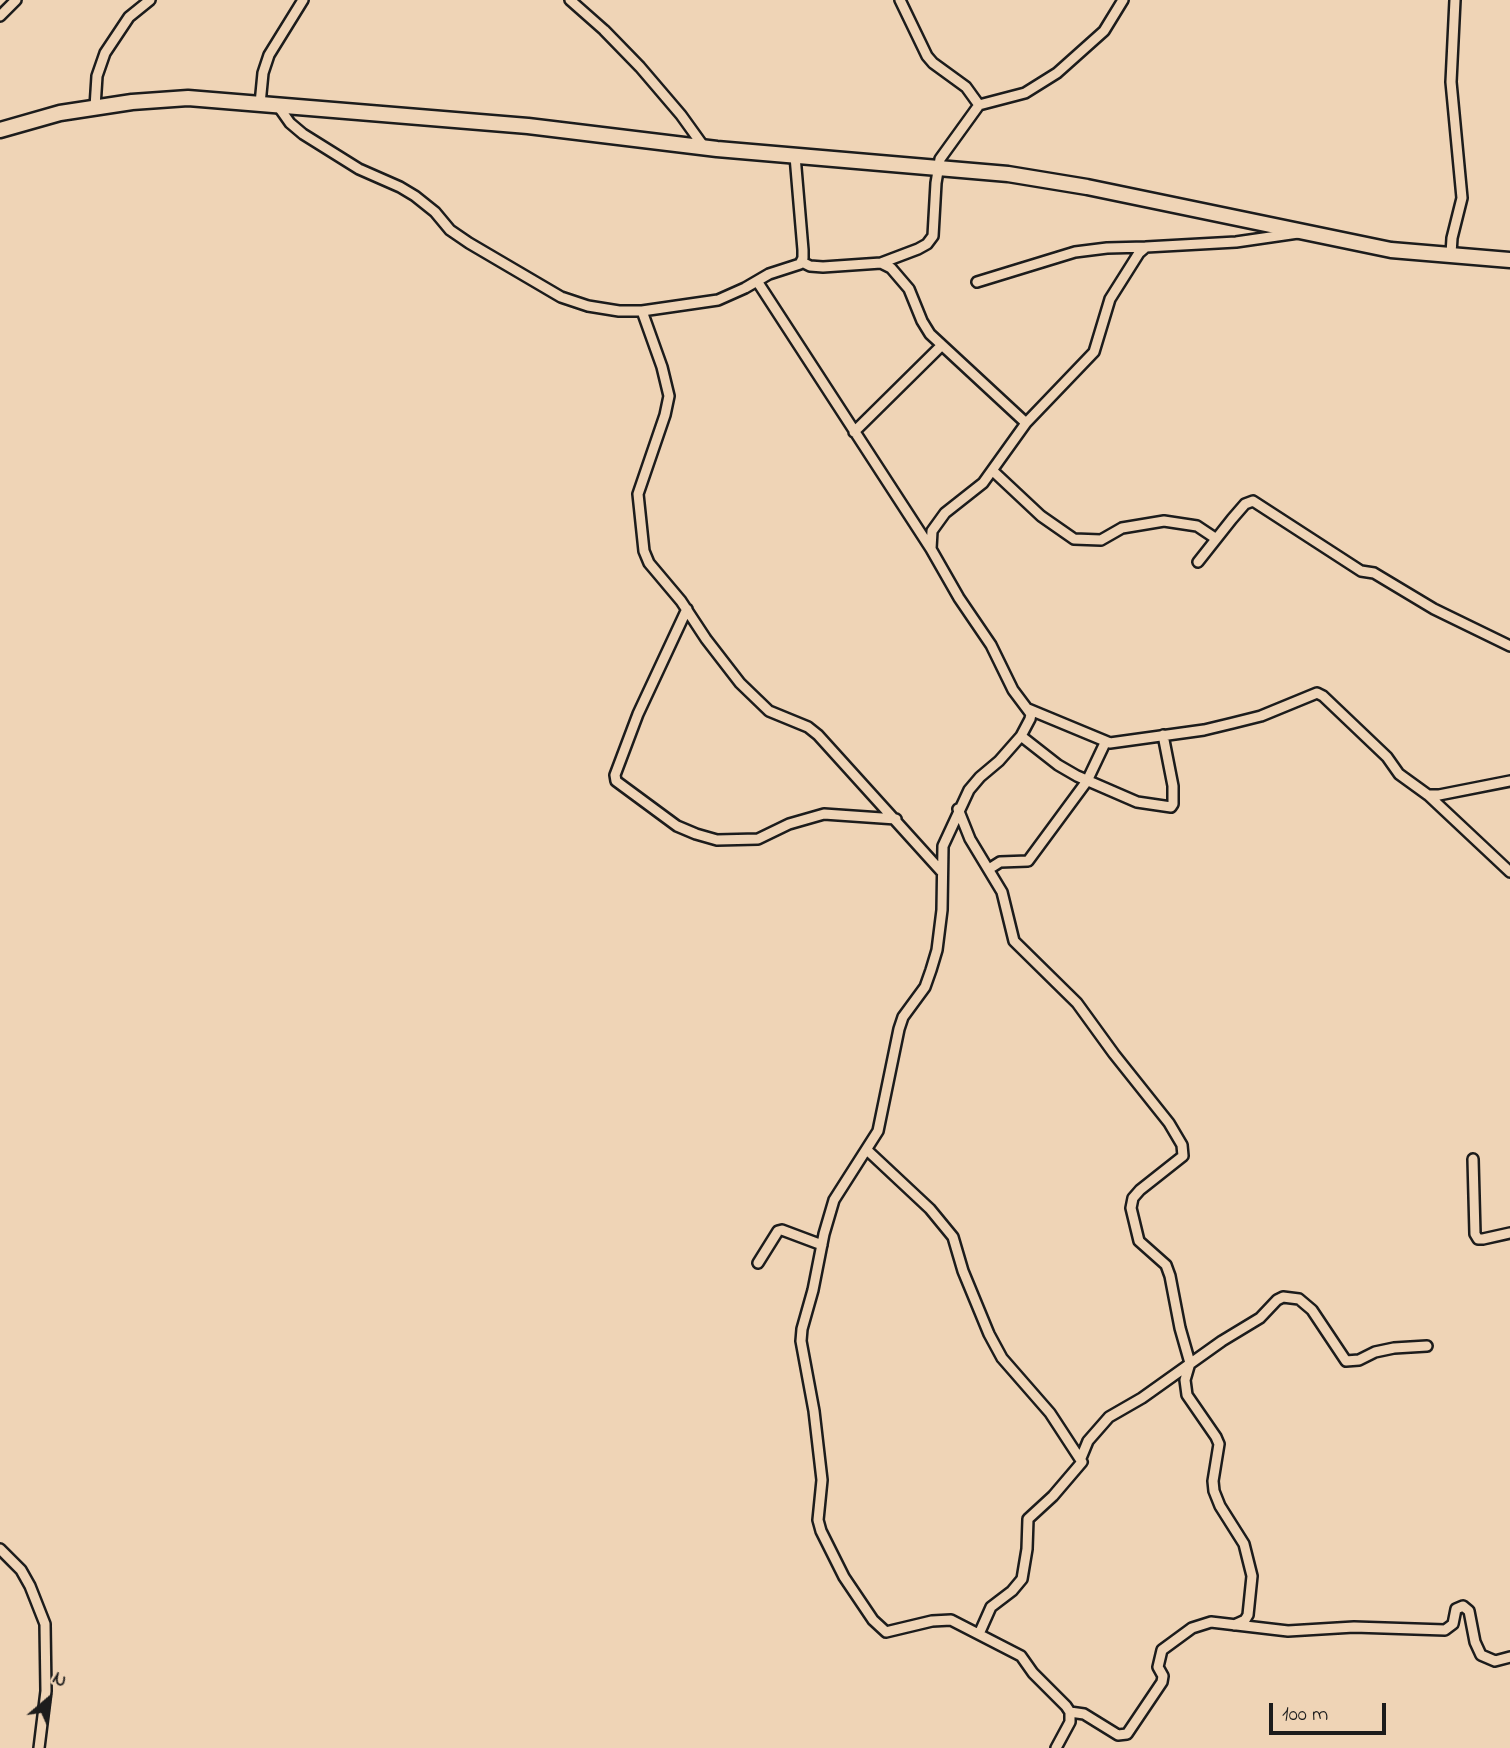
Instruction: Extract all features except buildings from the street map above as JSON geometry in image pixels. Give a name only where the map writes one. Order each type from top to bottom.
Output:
[{"type":"main road","points":[[0,130],[60,113],[95,107],[188,98],[528,126],[704,147],[1008,174],[1087,187],[1391,250],[1510,260]]},
{"type":"street","points":[[0,16],[16,0]]},
{"type":"street","points":[[95,107],[97,76],[105,52],[129,17],[150,0]]},
{"type":"street","points":[[260,104],[263,72],[269,55],[303,0]]},
{"type":"street","points":[[570,0],[640,67],[704,147]]},
{"type":"street","points":[[900,0],[927,57],[966,87],[979,105]]},
{"type":"street","points":[[802,261],[810,266],[823,267],[881,263],[927,244],[933,236],[937,168],[944,153],[979,105],[1025,93],[1057,73],[1104,31],[1124,0]]},
{"type":"street","points":[[1451,254],[1452,238],[1462,198],[1451,82],[1455,0]]},
{"type":"street","points":[[278,106],[290,123],[303,134],[359,169],[415,196],[458,236],[561,297],[588,306],[619,311],[642,310],[718,300],[777,271],[793,268],[802,261]]},
{"type":"street","points":[[795,156],[802,261]]},
{"type":"street","points":[[977,282],[1076,252],[1107,247],[1246,241],[1302,233]]},
{"type":"street","points":[[931,549],[932,531],[945,513],[983,483],[1026,423],[1094,352],[1110,299],[1139,253],[1146,247]]},
{"type":"street","points":[[881,263],[897,273],[904,282],[925,327],[941,346],[1026,423]]},
{"type":"street","points":[[757,281],[931,549],[959,598],[991,645],[1018,698],[1028,709],[1105,743],[1204,730],[1261,716],[1317,693],[1387,757],[1399,774],[1428,795],[1510,872]]},
{"type":"street","points":[[642,310],[669,396],[666,415],[638,494],[644,551],[649,563],[687,609],[740,683],[769,711],[808,727],[818,735],[941,871]]},
{"type":"street","points":[[854,432],[941,346]]},
{"type":"street","points":[[993,471],[1041,516],[1074,539],[1101,540],[1122,528],[1164,521],[1197,526],[1215,538]]},
{"type":"street","points":[[1198,562],[1245,504],[1256,502],[1360,571],[1374,573],[1434,609],[1510,646]]},
{"type":"street","points":[[687,609],[638,714],[615,775],[616,781],[677,826],[716,839],[758,839],[789,824],[824,814],[896,819]]},
{"type":"street","points":[[1028,709],[1030,719],[1021,736],[968,790],[943,846],[942,911],[937,950],[925,988],[903,1017],[878,1131],[834,1200],[801,1341],[814,1411],[822,1480],[818,1520],[844,1577],[873,1620],[886,1632],[932,1621],[951,1620],[1021,1656],[1070,1712],[1070,1722],[1056,1748]]},
{"type":"street","points":[[1021,736],[1058,765],[1087,781],[1137,802],[1152,806],[1172,806],[1173,786],[1163,735]]},
{"type":"street","points":[[989,869],[1000,862],[1028,861],[1087,781],[1105,743]]},
{"type":"street","points":[[1428,795],[1510,781]]},
{"type":"street","points":[[958,809],[970,839],[1006,902],[1014,942],[1077,1003],[1169,1123],[1182,1145],[1183,1156],[1140,1190],[1133,1198],[1131,1208],[1139,1241],[1166,1265],[1170,1276],[1190,1363],[1185,1380],[1187,1395],[1219,1444],[1214,1491],[1220,1506],[1244,1544],[1252,1576],[1248,1615],[1245,1620],[1234,1625]]},
{"type":"street","points":[[867,1150],[930,1209],[953,1237],[963,1271],[1002,1359],[1050,1413],[1081,1458],[1082,1465],[1028,1518],[1022,1579],[1012,1591],[991,1607],[979,1634]]},
{"type":"street","points":[[1473,1159],[1475,1234],[1478,1239],[1483,1239],[1510,1233]]},
{"type":"street","points":[[758,1263],[778,1231],[822,1245]]},
{"type":"street","points":[[1081,1458],[1088,1441],[1109,1417],[1142,1398],[1260,1318],[1283,1297],[1299,1299],[1312,1310],[1346,1361],[1359,1360],[1394,1348],[1427,1346]]},
{"type":"street","points":[[0,1549],[21,1570],[45,1624],[46,1691],[39,1748]]},
{"type":"street","points":[[1070,1712],[1084,1714],[1118,1735],[1127,1734],[1162,1682],[1163,1676],[1157,1667],[1164,1647],[1204,1623],[1288,1631],[1354,1627],[1445,1630],[1453,1624],[1456,1609],[1463,1606],[1469,1611],[1475,1642],[1481,1655],[1495,1661],[1510,1657]]},
{"type":"street","points":[[1248,1615],[1254,1618],[1259,1628]]}]
